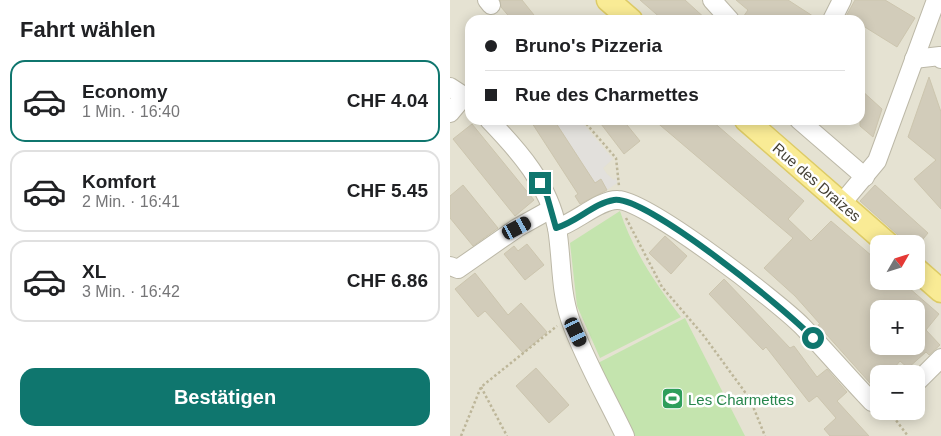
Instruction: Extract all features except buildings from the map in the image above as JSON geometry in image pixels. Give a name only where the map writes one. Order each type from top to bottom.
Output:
[{"type":"main road","points":[[609,0],[626,15]]},
{"type":"main road","name":"Rue des Draizes","points":[[752,125],[878,235]]},
{"type":"main road","points":[[925,276],[941,290]]},
{"type":"street","points":[[712,0],[726,15]]},
{"type":"street","points":[[834,15],[842,0]]},
{"type":"street","points":[[842,203],[878,161],[936,0]]},
{"type":"street","points":[[914,59],[940,56],[941,59]]},
{"type":"street","points":[[450,113],[462,94]]},
{"type":"street","points":[[493,125],[532,171],[547,196],[556,228],[564,298],[570,320],[625,436]]},
{"type":"street","points":[[805,125],[865,177]]},
{"type":"street","points":[[556,228],[607,202],[621,200],[631,202],[653,213],[745,278],[801,325],[870,400]]},
{"type":"street","points":[[450,266],[458,269],[517,228],[551,210]]},
{"type":"street","points":[[925,374],[941,358]]},
{"type":"path","points":[[587,125],[616,158],[621,200],[626,218],[662,287],[704,336],[750,399],[765,436]]},
{"type":"path","points":[[462,436],[480,387],[536,345],[562,321],[570,320]]},
{"type":"path","points":[[480,387],[508,436]]},
{"type":"path","points":[[896,420],[908,436]]},
{"type":"shaded area","points":[[450,0],[941,0],[941,436],[450,436]]},
{"type":"shaded area","points":[[557,125],[584,125],[613,159],[603,168],[614,180],[616,178],[617,183],[607,190],[601,180],[595,183]]},
{"type":"green space","points":[[620,211],[631,239],[646,267],[681,317],[600,358],[577,306],[570,243]]},
{"type":"green space","name":"Les Charmettes","points":[[685,318],[745,436],[635,436],[598,363]]},
{"type":"place","name":"Les Charmettes","points":[[672,399]]},
{"type":"route","points":[[540,183],[547,196],[556,228],[565,226],[613,200],[631,202],[653,213],[745,278],[801,325],[813,338]]}]
